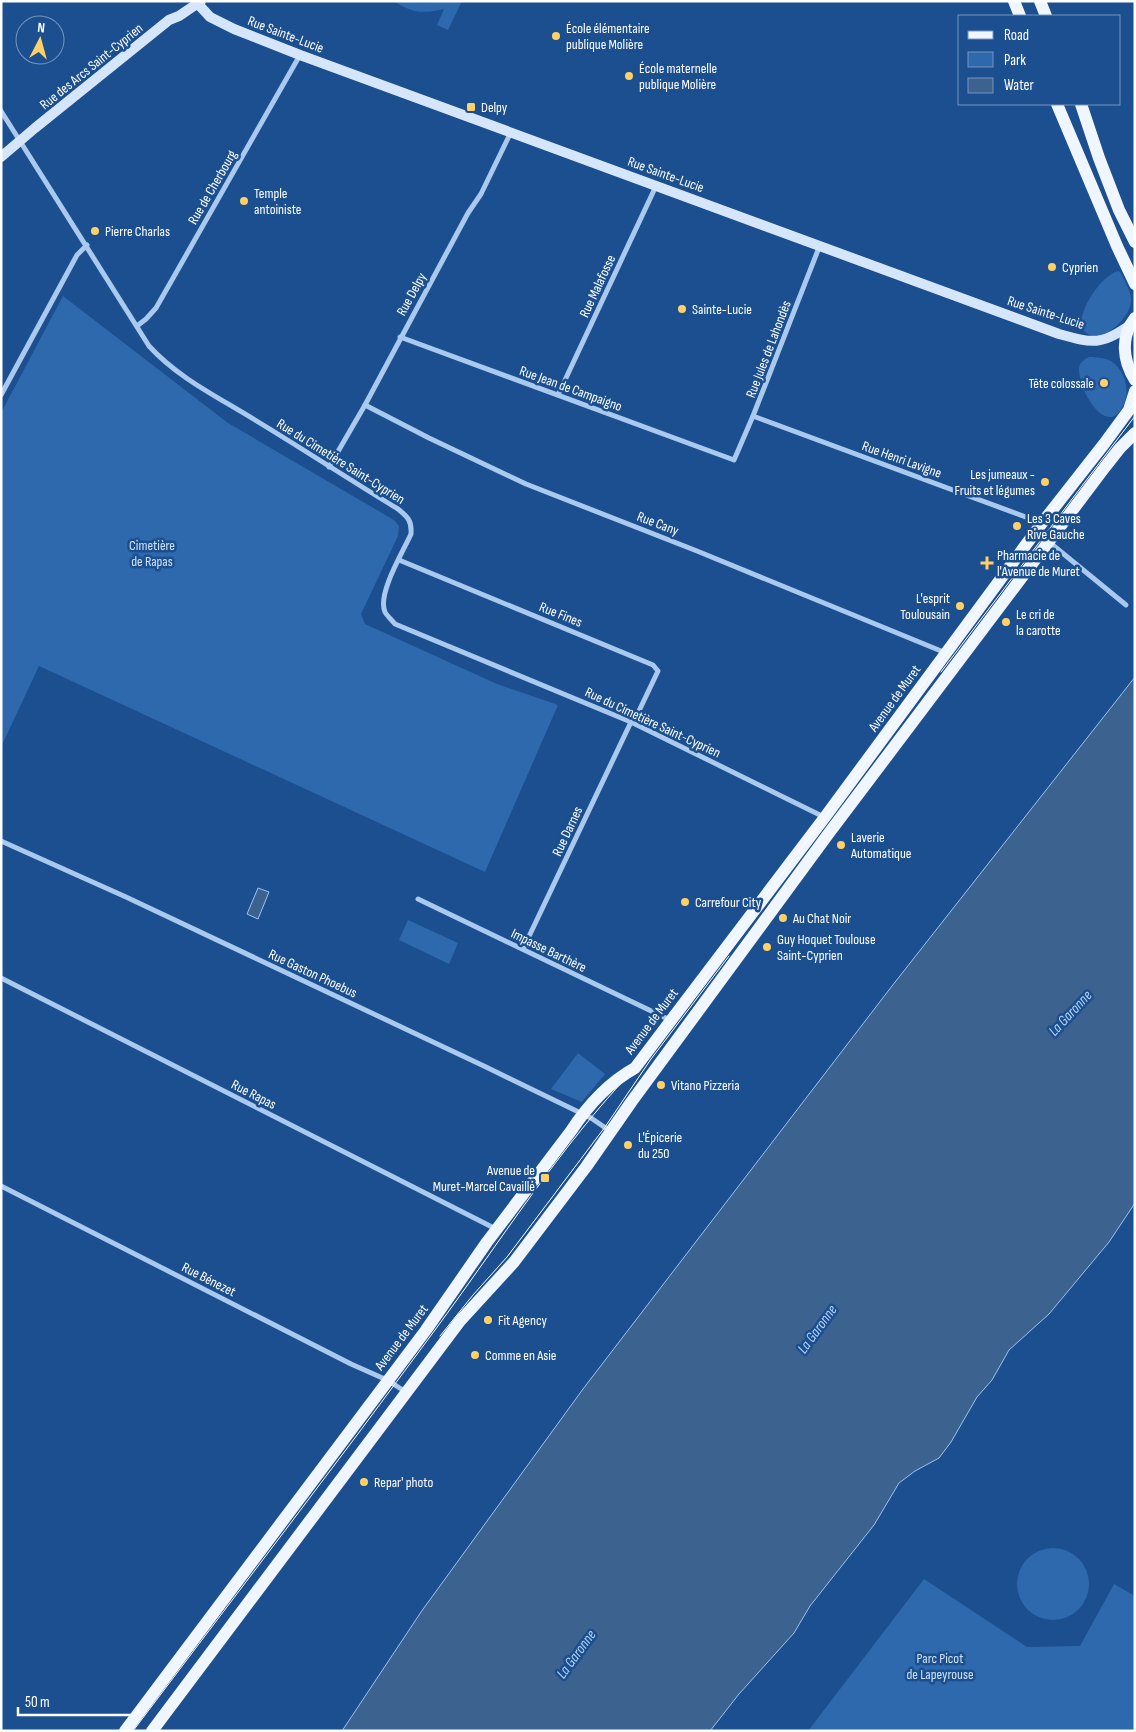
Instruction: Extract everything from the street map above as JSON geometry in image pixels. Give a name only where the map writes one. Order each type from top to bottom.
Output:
[{"type":"main road","points":[[1014,1],[1020,15]]},
{"type":"main road","points":[[1040,1],[1046,15]]},
{"type":"main road","points":[[1057,105],[1135,284]]},
{"type":"main road","points":[[1081,105],[1119,210],[1135,242]]},
{"type":"main road","points":[[1132,322],[1126,334],[1124,351],[1129,371],[1135,380]]},
{"type":"main road","name":"Avenue de Muret","points":[[125,1731],[426,1330],[496,1230],[583,1114],[608,1086],[635,1068],[825,817],[1042,523],[1122,420],[1129,410],[1135,391]]},
{"type":"main road","name":"Avenue de Muret","points":[[152,1731],[460,1321],[514,1262],[833,828],[1120,448],[1135,433]]},
{"type":"street","name":"Rue Sainte-Lucie","points":[[200,2],[210,16],[218,21],[300,55],[1074,338],[1104,341],[1116,335],[1132,322]]},
{"type":"street","name":"Rue des Arcs Saint-Cyprien","points":[[1,157],[169,20],[179,16],[200,2]]},
{"type":"street","name":"Rue de Cherbourg","points":[[136,326],[156,308],[300,55]]},
{"type":"street","name":"Rue du Cimetière Saint-Cyprien","points":[[1,111],[87,245],[136,326],[149,346],[161,359],[201,388],[407,516],[412,525],[411,534],[386,586],[383,601],[385,612],[395,624],[630,722],[825,817]]},
{"type":"street","name":"Rue Delpy","points":[[329,467],[480,194],[511,132]]},
{"type":"street","name":"Rue Malafosse","points":[[558,396],[656,185]]},
{"type":"street","points":[[1,395],[4,384],[78,255],[87,245]]},
{"type":"street","name":"Rue Jules de Lahondès","points":[[734,460],[820,245]]},
{"type":"street","name":"Rue Jean de Campaigno","points":[[400,337],[734,460]]},
{"type":"street","name":"Rue Cany","points":[[365,405],[526,484],[697,551],[946,653]]},
{"type":"street","name":"Rue Henri Lavigne","points":[[753,416],[1042,523]]},
{"type":"street","points":[[1049,542],[1126,605]]},
{"type":"street","name":"Rue Fines","points":[[399,560],[653,665],[658,671],[638,713],[630,722]]},
{"type":"street","name":"Rue Darnes","points":[[523,949],[630,722]]},
{"type":"street","name":"Rue Gaston Phoebus","points":[[1,841],[313,985],[583,1114],[611,1132]]},
{"type":"street","name":"Impasse Barthère","points":[[418,899],[670,1020]]},
{"type":"street","name":"Rue Rapas","points":[[1,978],[496,1230]]},
{"type":"street","name":"Rue Bénezet","points":[[1,1186],[351,1364],[387,1380],[407,1392]]},
{"type":"green space","points":[[394,1],[462,1],[448,30],[437,25],[444,9],[430,12],[418,11],[406,8]]},
{"type":"green space","points":[[1118,271],[1127,285],[1131,298],[1130,307],[1126,315],[1111,330],[1103,334],[1094,336],[1087,333],[1081,326],[1088,302],[1105,279]]},
{"type":"green space","name":"Cimetière de Rapas","points":[[63,296],[228,423],[394,520],[399,526],[398,536],[361,614],[365,624],[497,684],[558,705],[485,872],[39,666],[1,747],[1,413]]},
{"type":"green space","points":[[1089,357],[1111,361],[1123,376],[1126,388],[1125,400],[1116,415],[1108,417],[1100,413],[1086,394],[1079,372],[1080,364]]},
{"type":"green space","points":[[408,920],[458,943],[449,964],[399,940]]},
{"type":"green space","points":[[578,1053],[605,1074],[582,1102],[551,1089]]},
{"type":"green space","points":[[1053,1548],[1073,1554],[1083,1564],[1089,1584],[1083,1604],[1073,1614],[1053,1620],[1033,1614],[1023,1604],[1017,1584],[1023,1564],[1033,1554]]},
{"type":"green space","name":"Parc Picot de Lapeyrouse","points":[[924,1579],[1027,1647],[1080,1646],[1114,1584],[1135,1596],[1135,1731],[808,1731]]},
{"type":"water","name":"La Garonne","points":[[1135,677],[1135,1203],[1109,1242],[1049,1314],[1009,1350],[992,1380],[977,1397],[951,1442],[939,1458],[915,1471],[899,1483],[874,1525],[810,1606],[794,1633],[739,1694],[710,1731],[342,1731],[421,1612],[583,1389],[892,986]]},
{"type":"water","points":[[258,888],[269,892],[258,919],[247,914]]},
{"type":"tram line","points":[[133,1731],[323,1481],[555,1163],[635,1068],[825,817],[1042,523],[1135,402]]},
{"type":"tram line","points":[[941,672],[1135,416]]},
{"type":"tram line","points":[[440,1336],[507,1257],[605,1127],[651,1059],[729,956]]},
{"type":"place","name":"École élémentaire publique Molière","points":[[556,36]]},
{"type":"place","name":"École maternelle publique Molière","points":[[629,76]]},
{"type":"place","name":"Delpy","points":[[471,107]]},
{"type":"place","name":"Temple antoiniste","points":[[244,201]]},
{"type":"place","name":"Pierre Charlas","points":[[95,231]]},
{"type":"place","name":"Cyprien","points":[[1052,267]]},
{"type":"place","name":"Sainte-Lucie","points":[[682,309]]},
{"type":"place","name":"Tête colossale","points":[[1104,383]]},
{"type":"place","name":"Les jumeaux - Fruits et légumes","points":[[1045,482]]},
{"type":"place","name":"Les 3 Caves Rive Gauche","points":[[1017,526]]},
{"type":"place","name":"Pharmacie de l'Avenue de Muret","points":[[987,563]]},
{"type":"place","name":"L'esprit Toulousain","points":[[960,606]]},
{"type":"place","name":"Le cri de la carotte","points":[[1006,622]]},
{"type":"place","name":"Laverie Automatique","points":[[841,845]]},
{"type":"place","name":"Carrefour City","points":[[685,902]]},
{"type":"place","name":"Au Chat Noir","points":[[783,918]]},
{"type":"place","name":"Guy Hoquet Toulouse Saint-Cyprien","points":[[767,947]]},
{"type":"place","name":"Vitano Pizzeria","points":[[661,1085]]},
{"type":"place","name":"L'Épicerie du 250","points":[[628,1145]]},
{"type":"place","name":"Avenue de Muret-Marcel Cavaillé","points":[[545,1178]]},
{"type":"place","name":"Fit Agency","points":[[488,1320]]},
{"type":"place","name":"Comme en Asie","points":[[475,1355]]},
{"type":"place","name":"Repar' photo","points":[[364,1482]]}]
